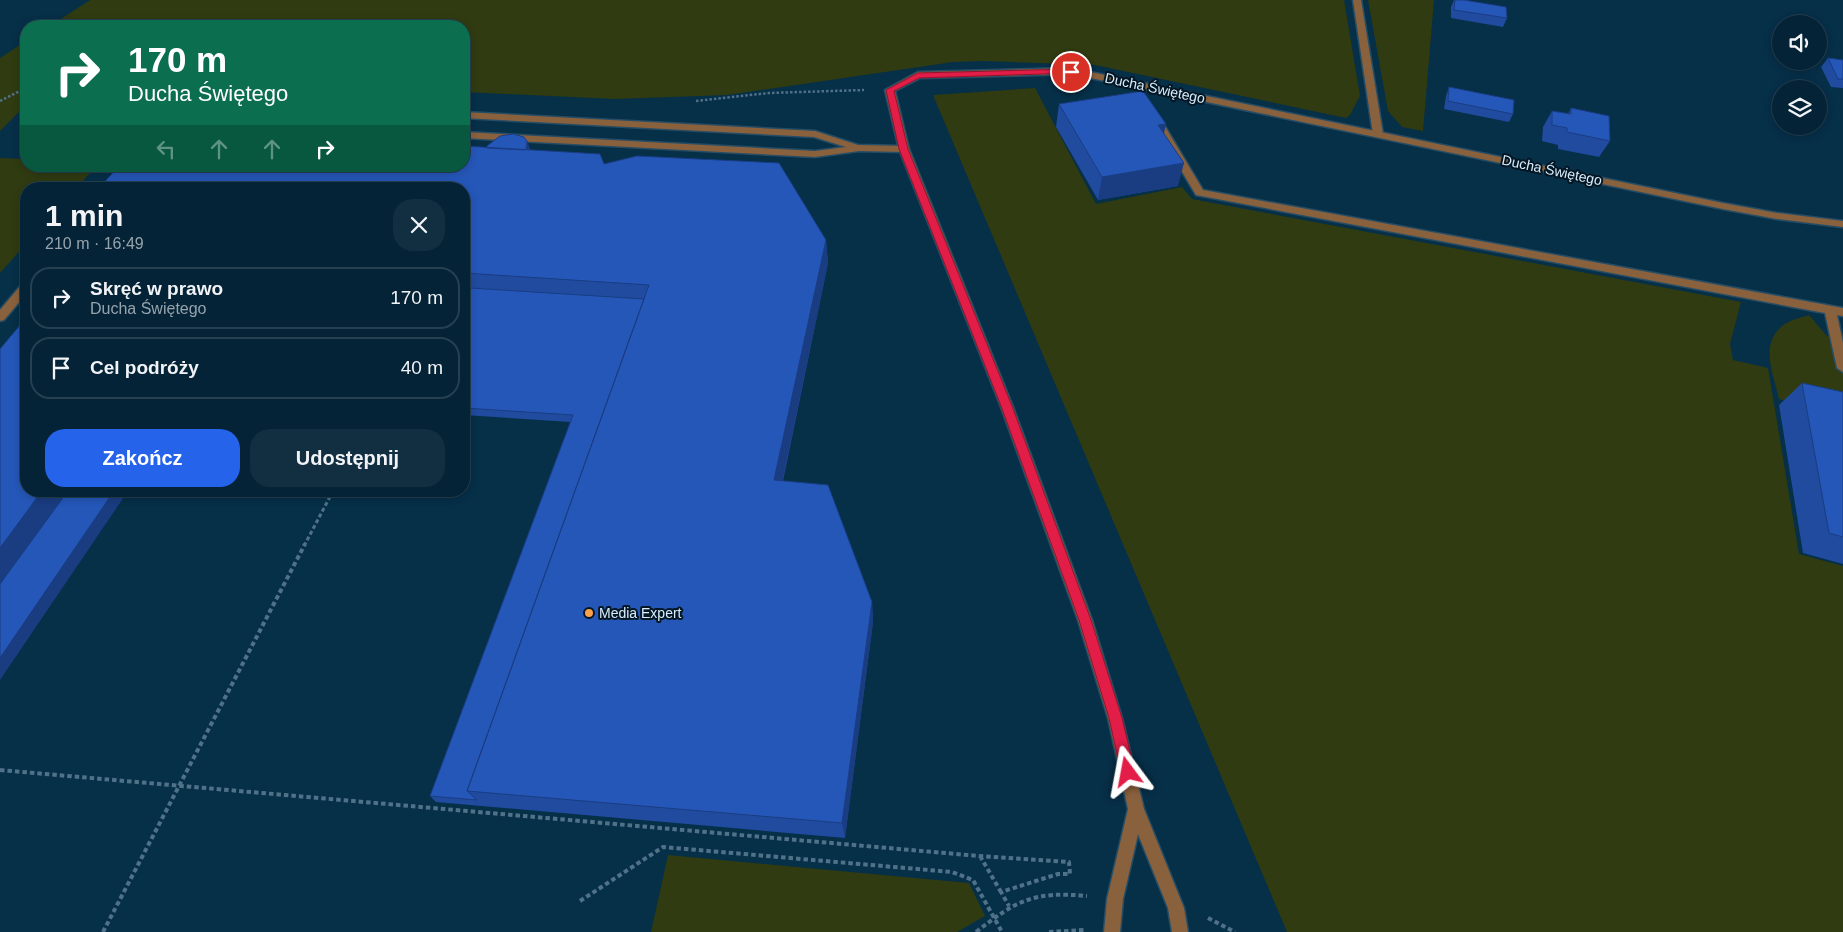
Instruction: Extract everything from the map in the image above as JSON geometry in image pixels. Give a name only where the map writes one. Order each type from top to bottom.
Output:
[{"type":"street","points":[[1357,0],[1378,134]]},
{"type":"street","name":"Ducha Świętego","points":[[890,90],[918,75],[1071,72],[1732,208],[1843,224]]},
{"type":"street","points":[[890,90],[904,149],[1007,406],[1085,620],[1115,718],[1136,809],[1176,908],[1180,932]]},
{"type":"street","points":[[470,115],[815,134],[859,148]]},
{"type":"street","points":[[1155,118],[1200,193],[1843,312]]},
{"type":"street","points":[[470,135],[815,154],[859,148],[904,149]]},
{"type":"street","points":[[0,317],[20,294]]},
{"type":"street","points":[[1830,310],[1843,368]]},
{"type":"street","points":[[1112,932],[1116,899],[1136,809]]},
{"type":"path","points":[[691,102],[769,93],[890,90]]},
{"type":"path","points":[[0,101],[20,91]]},
{"type":"path","points":[[103,932],[330,497]]},
{"type":"path","points":[[0,770],[979,856],[1069,862],[1070,874],[1058,874],[1001,892]]},
{"type":"path","points":[[457,810],[460,801]]},
{"type":"path","points":[[580,901],[664,847],[952,872],[974,880],[1002,932]]},
{"type":"path","points":[[979,856],[1009,906]]},
{"type":"path","points":[[1049,932],[1093,931]]},
{"type":"green space","points":[[90,0],[1344,0],[1360,96],[1350,115],[1346,118],[1095,65],[981,61],[953,62],[727,95],[614,99],[470,92],[470,20],[59,20]]},
{"type":"green space","points":[[1368,0],[1434,0],[1423,131],[1402,127],[1388,111]]},
{"type":"green space","points":[[20,45],[20,111],[0,131],[0,58]]},
{"type":"green space","points":[[1035,88],[1096,204],[1182,187],[1192,199],[1741,302],[1730,344],[1733,360],[1768,368],[1799,554],[1843,566],[1843,932],[1287,932],[933,95]]},
{"type":"green space","points":[[0,158],[20,159],[20,172],[91,172],[82,182],[20,182],[20,251],[0,273]]},
{"type":"green space","points":[[1809,315],[1827,336],[1843,340],[1843,417],[1779,399],[1770,362],[1771,344],[1774,336],[1786,323]]},
{"type":"green space","points":[[668,855],[969,883],[985,916],[957,932],[651,932]]},
{"type":"building","points":[[1455,0],[1506,7],[1507,18],[1454,10]]},
{"type":"building","points":[[1828,58],[1843,60],[1843,79],[1838,79]]},
{"type":"building","points":[[1449,87],[1514,100],[1513,114],[1448,101]]},
{"type":"building","points":[[1143,91],[1166,124],[1158,125],[1184,163],[1102,177],[1059,104]]},
{"type":"building","points":[[1571,108],[1609,116],[1610,141],[1567,132],[1567,128],[1552,125],[1552,111],[1571,114]]},
{"type":"building","points":[[513,134],[524,137],[527,141],[525,150],[487,148],[500,136]]},
{"type":"building","points":[[470,146],[600,154],[604,164],[637,156],[779,163],[826,240],[774,480],[828,485],[872,602],[842,823],[467,791],[649,285],[470,273],[470,182],[104,182],[114,172],[470,172]]},
{"type":"building","points":[[470,288],[644,299],[467,791],[477,800],[430,796],[573,415],[470,408]]},
{"type":"building","points":[[20,325],[20,497],[38,497],[0,548],[0,349]]},
{"type":"building","points":[[1802,383],[1843,392],[1843,537],[1829,533]]},
{"type":"building","points":[[64,497],[110,497],[0,658],[0,584]]},
{"type":"place","name":"Media Expert","points":[[589,613]]},
{"type":"route","points":[[1071,72],[918,75],[890,90],[904,149],[1007,406],[1085,620],[1115,718],[1128,772]]}]
